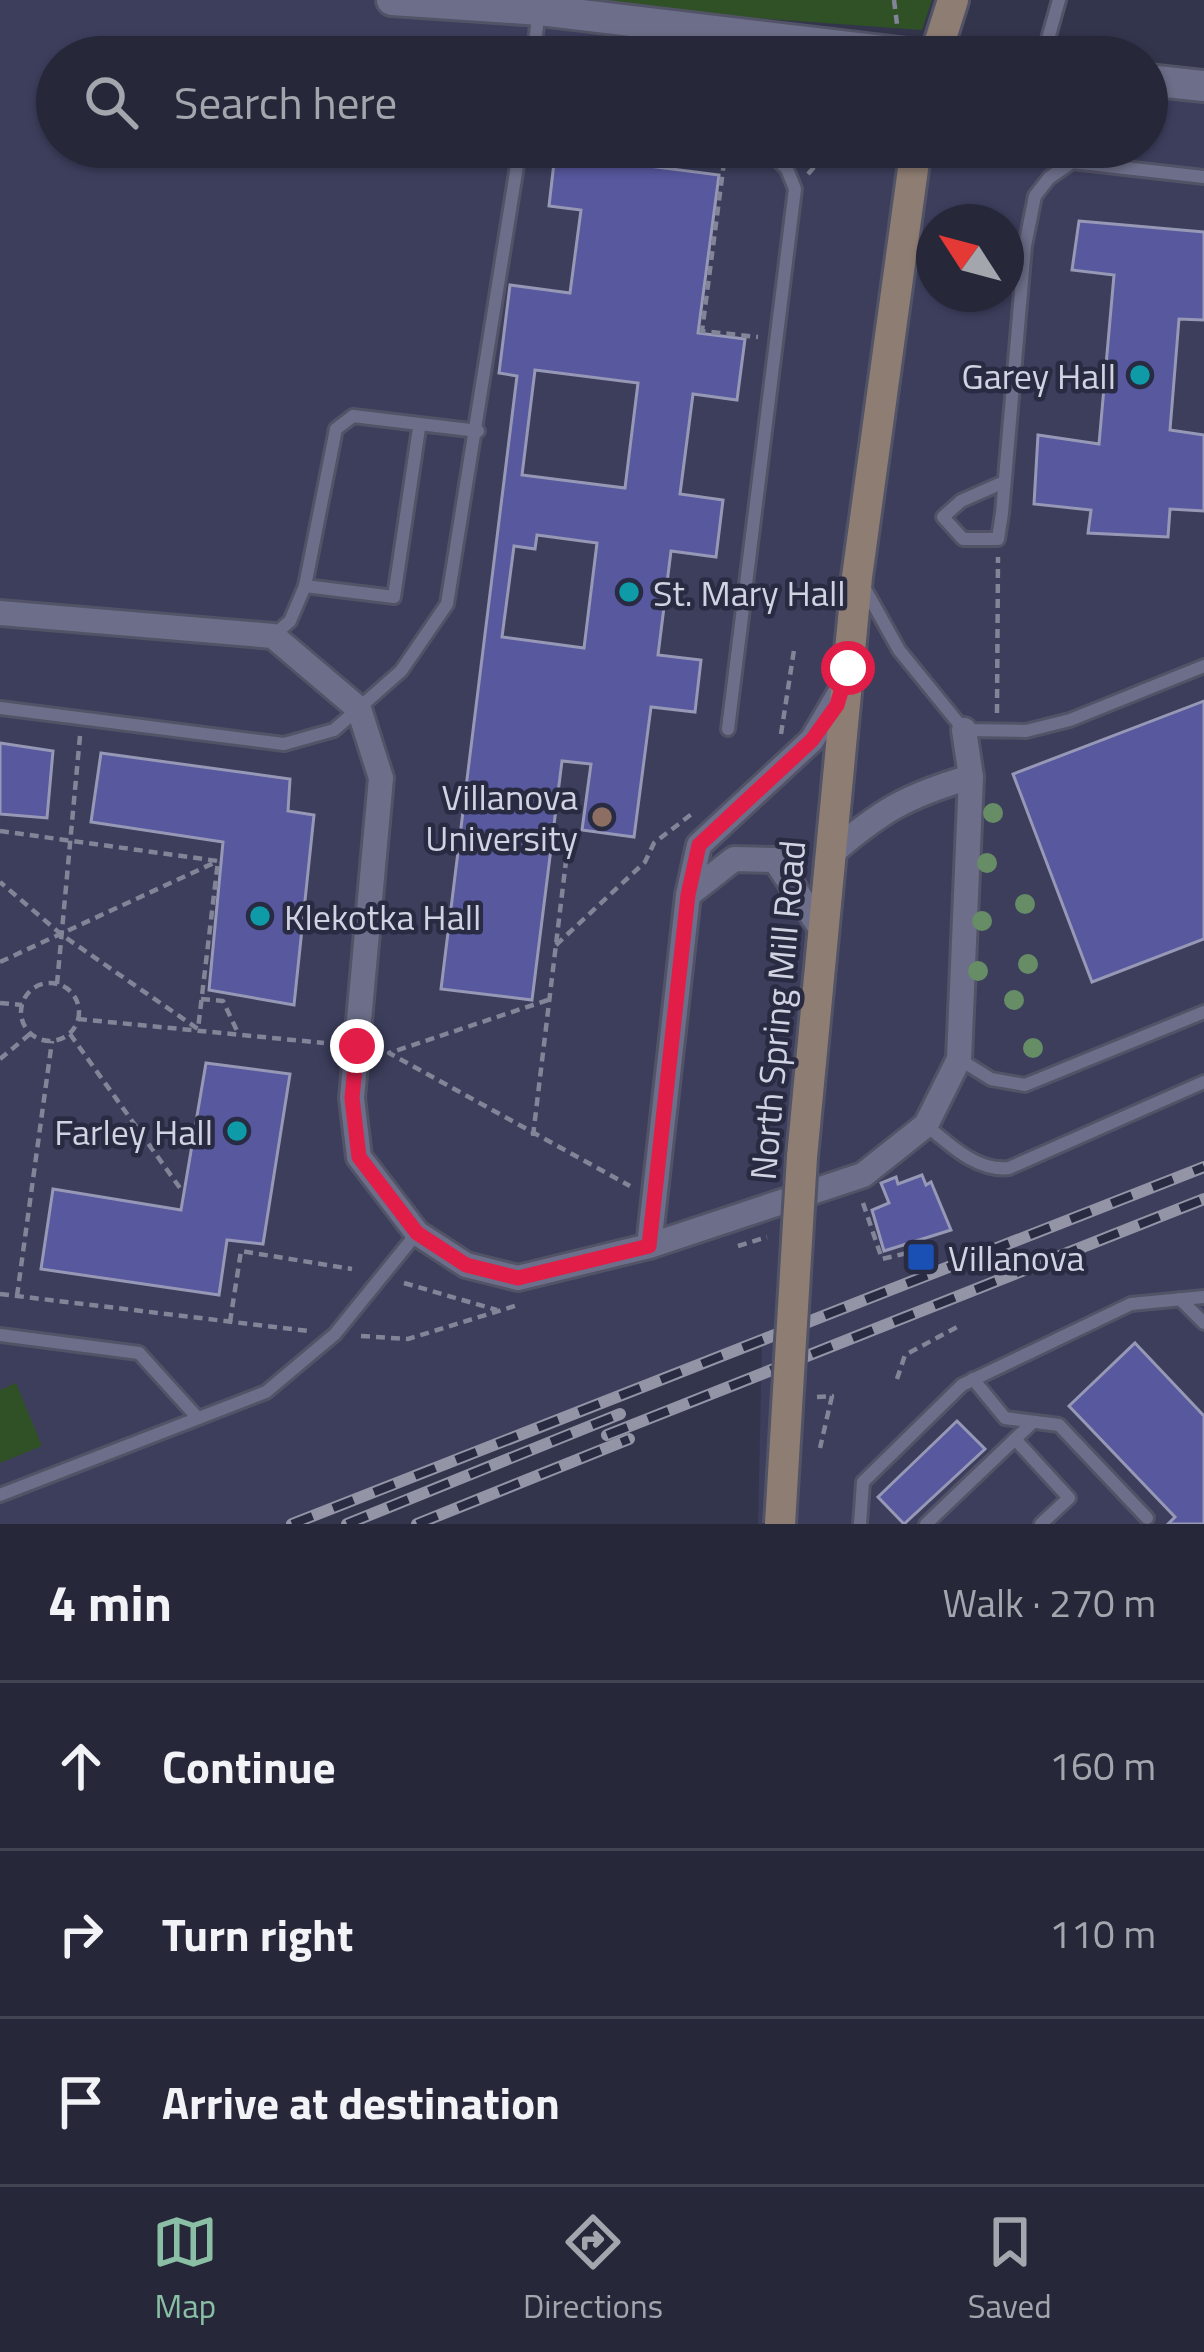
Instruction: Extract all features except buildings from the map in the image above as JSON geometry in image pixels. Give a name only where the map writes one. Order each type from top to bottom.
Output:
[{"type":"main road","points":[[941,36],[952,0]]},
{"type":"main road","name":"North Spring Mill Road","points":[[780,1524],[802,1157],[848,668],[913,168]]},
{"type":"street","points":[[392,0],[540,10],[758,36]]},
{"type":"street","points":[[1168,82],[1204,86]]},
{"type":"street","points":[[0,613],[273,636],[359,709],[381,778],[352,1098],[359,1157],[417,1233],[466,1265],[518,1278],[649,1246],[863,1175],[926,1125],[959,1059],[971,777],[964,730]]},
{"type":"street","points":[[649,1246],[688,895],[699,845],[812,740],[837,705],[848,668]]},
{"type":"street","points":[[830,855],[878,813],[908,795],[971,777]]},
{"type":"street","points":[[688,895],[734,859],[775,860],[824,933]]},
{"type":"lane","points":[[1049,36],[1060,0]]},
{"type":"lane","points":[[536,36],[540,10]]},
{"type":"lane","points":[[0,707],[284,744],[334,730],[401,671],[446,604],[478,431],[517,168]]},
{"type":"lane","points":[[728,729],[795,189],[786,168]]},
{"type":"lane","points":[[1004,482],[961,501],[943,517],[963,538],[998,539],[1004,482],[1025,246],[1035,196],[1065,168]]},
{"type":"lane","points":[[1125,168],[1204,177]]},
{"type":"lane","points":[[273,636],[290,621],[305,586],[336,429],[353,416],[419,428],[478,431]]},
{"type":"lane","points":[[305,586],[394,597],[419,428]]},
{"type":"lane","points":[[857,577],[899,650],[964,730],[1026,731],[1070,720],[1204,666]]},
{"type":"lane","points":[[959,1059],[991,1079],[1025,1084],[1200,1013],[1204,1034]]},
{"type":"lane","points":[[926,1125],[957,1151],[993,1170],[1009,1168],[1204,1082]]},
{"type":"lane","points":[[0,1495],[266,1391],[335,1334],[417,1233]]},
{"type":"lane","points":[[860,1524],[863,1483],[974,1379],[1132,1304],[1204,1297]]},
{"type":"lane","points":[[1180,1299],[1204,1323]]},
{"type":"lane","points":[[0,1335],[139,1353],[196,1416]]},
{"type":"lane","points":[[974,1379],[1005,1418],[1059,1425],[1147,1518]]},
{"type":"lane","points":[[926,1524],[1034,1421]]},
{"type":"lane","points":[[1015,1439],[1069,1498],[1041,1524]]},
{"type":"path","points":[[723,168],[702,331],[776,339]]},
{"type":"path","points":[[795,189],[814,168]]},
{"type":"path","points":[[997,730],[998,539]]},
{"type":"path","points":[[780,737],[794,650]]},
{"type":"path","points":[[57,984],[82,718]]},
{"type":"path","points":[[556,944],[645,862],[654,843],[699,808]]},
{"type":"path","points":[[0,831],[218,861]]},
{"type":"path","points":[[533,1136],[569,836]]},
{"type":"path","points":[[0,962],[218,861]]},
{"type":"path","points":[[198,1029],[218,861]]},
{"type":"path","points":[[0,882],[62,934],[198,1029]]},
{"type":"path","points":[[0,1003],[22,1004],[40,985],[57,984],[75,998],[78,1019],[70,1034],[52,1041],[30,1034]]},
{"type":"path","points":[[201,999],[223,1001],[238,1033]]},
{"type":"path","points":[[548,1000],[389,1053],[657,1200]]},
{"type":"path","points":[[22,1004],[30,1034]]},
{"type":"path","points":[[78,1019],[324,1043]]},
{"type":"path","points":[[0,1059],[30,1034]]},
{"type":"path","points":[[70,1034],[180,1187]]},
{"type":"path","points":[[17,1296],[52,1041]]},
{"type":"path","points":[[230,1322],[241,1251],[352,1269]]},
{"type":"path","points":[[399,1281],[497,1310]]},
{"type":"path","points":[[897,1379],[905,1355],[930,1337],[957,1327]]},
{"type":"path","points":[[817,1396],[832,1396],[820,1448]]},
{"type":"shaded area","name":"Villanova University","points":[[0,0],[392,0],[734,36],[36,36],[36,168],[1168,168],[1168,79],[1204,83],[1204,1524],[758,1524],[762,1340],[292,1524],[0,1524]]},
{"type":"green space","points":[[501,0],[932,0],[922,30]]},
{"type":"green space","points":[[16,1383],[42,1446],[0,1463],[0,1390]]},
{"type":"railway","points":[[292,1524],[1204,1167]]},
{"type":"railway","points":[[607,1435],[1204,1199]]},
{"type":"railway","points":[[347,1524],[620,1414]]},
{"type":"railway","points":[[417,1524],[629,1439]]},
{"type":"place","name":"Garey Hall","points":[[1140,375]]},
{"type":"place","name":"St. Mary Hall","points":[[629,592]]},
{"type":"place","name":"Villanova University","points":[[602,817]]},
{"type":"place","name":"Klekotka Hall","points":[[260,916]]},
{"type":"place","name":"Farley Hall","points":[[237,1131]]},
{"type":"place","name":"Villanova","points":[[921,1257]]},
{"type":"route","points":[[357,1046],[352,1098],[359,1157],[417,1233],[466,1265],[518,1278],[649,1246],[688,895],[699,845],[812,740],[837,705],[848,668]]}]
